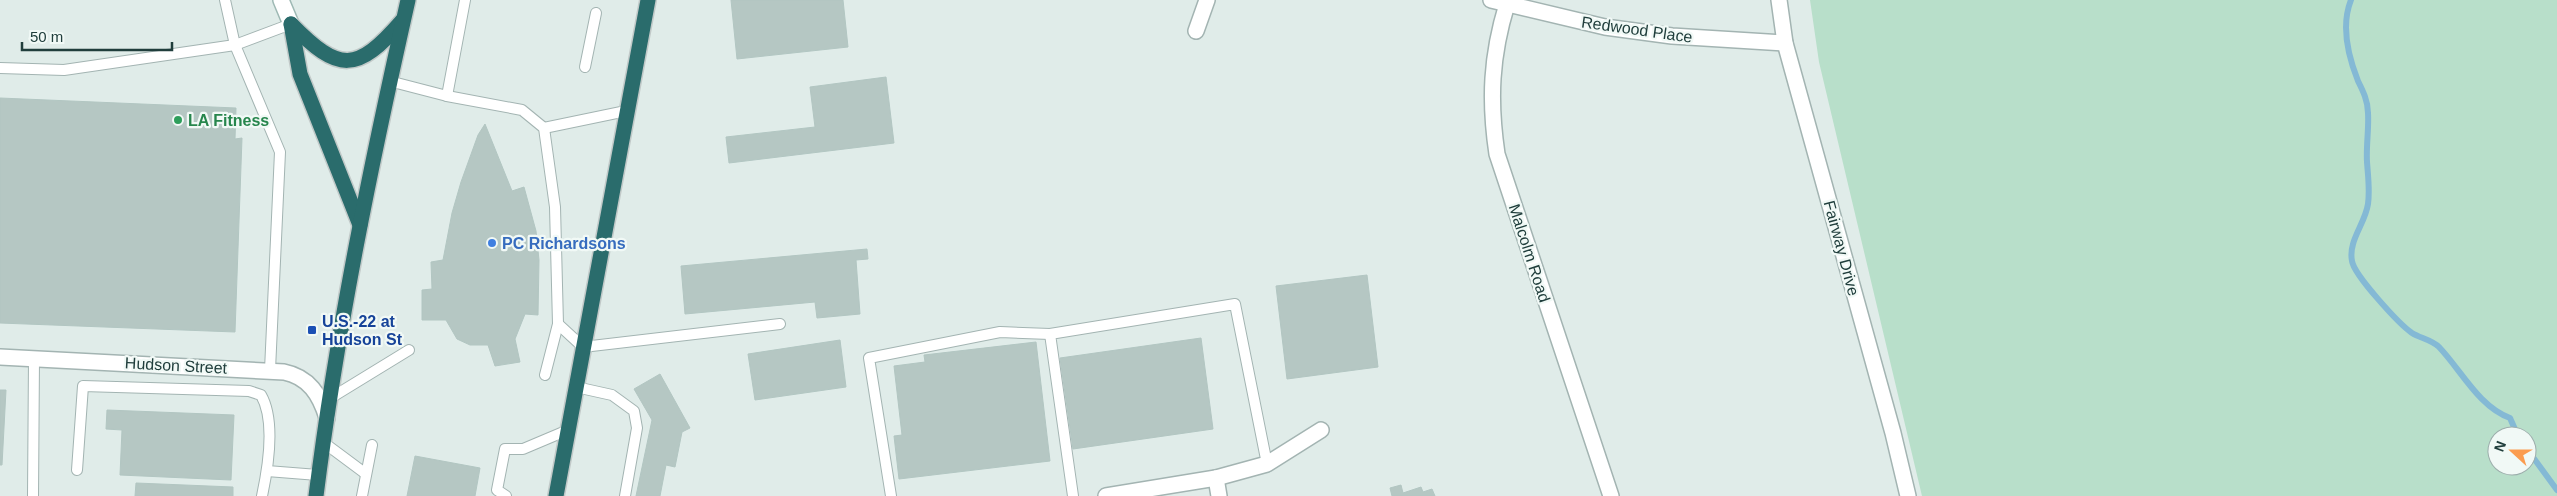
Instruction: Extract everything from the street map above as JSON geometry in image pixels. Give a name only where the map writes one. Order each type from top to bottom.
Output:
[{"type":"highway","points":[[316,496],[323,442],[360,225],[389,81],[408,0]]},
{"type":"highway","points":[[556,496],[648,0]]},
{"type":"highway","points":[[291,24],[307,41],[329,57],[352,60],[375,50],[404,18]]},
{"type":"highway","points":[[291,24],[300,74],[360,225]]},
{"type":"street","points":[[281,0],[291,24]]},
{"type":"street","points":[[1196,31],[1207,0]]},
{"type":"street","name":"Redwood Place","points":[[1491,0],[1605,28],[1672,36],[1785,43]]},
{"type":"street","name":"Fairway Drive","points":[[1779,0],[1785,43],[1893,434],[1908,496]]},
{"type":"street","name":"Malcolm Road","points":[[1507,4],[1500,27],[1494,66],[1491,112],[1497,154],[1611,496]]},
{"type":"street","name":"Hudson Street","points":[[0,357],[270,370],[295,375],[308,383],[320,397],[327,418]]},
{"type":"street","points":[[1106,496],[1216,478],[1267,464],[1321,430]]},
{"type":"street","points":[[1216,478],[1219,496]]},
{"type":"lane","points":[[225,0],[235,45],[280,152],[270,370]]},
{"type":"lane","points":[[447,96],[465,0]]},
{"type":"lane","points":[[585,67],[596,13]]},
{"type":"lane","points":[[0,68],[64,70],[235,45],[291,24]]},
{"type":"lane","points":[[389,81],[447,96],[522,110],[544,128],[555,206],[558,324],[545,376]]},
{"type":"lane","points":[[544,128],[626,111]]},
{"type":"lane","points":[[891,496],[869,358],[1000,332],[1050,334],[1235,304],[1267,464]]},
{"type":"lane","points":[[558,324],[583,347],[780,324]]},
{"type":"lane","points":[[1050,334],[1073,496]]},
{"type":"lane","points":[[330,399],[409,350]]},
{"type":"lane","points":[[33,496],[34,358]]},
{"type":"lane","points":[[77,470],[83,386],[249,391],[261,395],[268,415],[267,471],[262,496]]},
{"type":"lane","points":[[576,387],[612,395],[634,411],[637,428],[625,496]]},
{"type":"lane","points":[[506,496],[497,490],[505,449],[522,449],[568,430]]},
{"type":"lane","points":[[323,442],[366,474]]},
{"type":"lane","points":[[362,496],[372,445]]},
{"type":"lane","points":[[267,471],[318,475]]},
{"type":"green space","points":[[1810,0],[2557,0],[2557,496],[1922,496],[1819,62]]},
{"type":"building","points":[[731,0],[843,0],[848,47],[737,59]]},
{"type":"building","points":[[886,77],[894,143],[729,163],[726,137],[815,127],[810,87]]},
{"type":"building","points":[[0,98],[236,108],[235,139],[242,138],[235,332],[0,323]]},
{"type":"building","name":"PC Richardsons","points":[[485,124],[512,191],[524,187],[536,231],[539,260],[538,315],[525,314],[515,339],[520,362],[495,366],[488,345],[470,345],[457,339],[446,320],[422,320],[422,290],[432,289],[431,262],[443,260],[452,213],[461,182],[478,135]]},
{"type":"building","points":[[867,249],[868,259],[856,260],[860,314],[817,318],[815,302],[685,314],[681,266]]},
{"type":"building","points":[[1367,275],[1378,367],[1287,379],[1276,286]]},
{"type":"building","points":[[1201,338],[1213,429],[1073,449],[1060,358]]},
{"type":"building","points":[[840,340],[846,387],[755,400],[748,354]]},
{"type":"building","points":[[1036,342],[1050,461],[899,479],[894,436],[902,435],[894,366],[925,362],[924,355]]},
{"type":"building","points":[[660,374],[690,428],[682,432],[675,467],[666,465],[660,496],[636,496],[652,420],[634,389]]},
{"type":"building","points":[[0,390],[6,390],[2,465],[0,465]]},
{"type":"building","points":[[107,410],[234,415],[231,480],[120,475],[122,430],[106,429]]},
{"type":"building","points":[[415,456],[480,468],[475,496],[407,496]]},
{"type":"building","points":[[136,483],[233,487],[233,496],[135,496]]},
{"type":"building","points":[[1401,485],[1403,493],[1421,487],[1423,492],[1432,489],[1435,496],[1392,496],[1390,488]]},
{"type":"waterway","points":[[2351,0],[2346,20],[2346,30],[2351,61],[2365,96],[2368,109],[2367,156],[2369,188],[2366,211],[2352,246],[2352,261],[2368,288],[2388,310],[2412,333],[2439,347],[2480,397],[2489,406],[2510,418],[2514,426]]},
{"type":"waterway","points":[[2537,463],[2557,490]]},
{"type":"place","name":"LA Fitness","points":[[178,120]]},
{"type":"place","name":"PC Richardsons","points":[[492,243]]},
{"type":"place","name":"U.S.-22 at Hudson St","points":[[312,330]]}]
